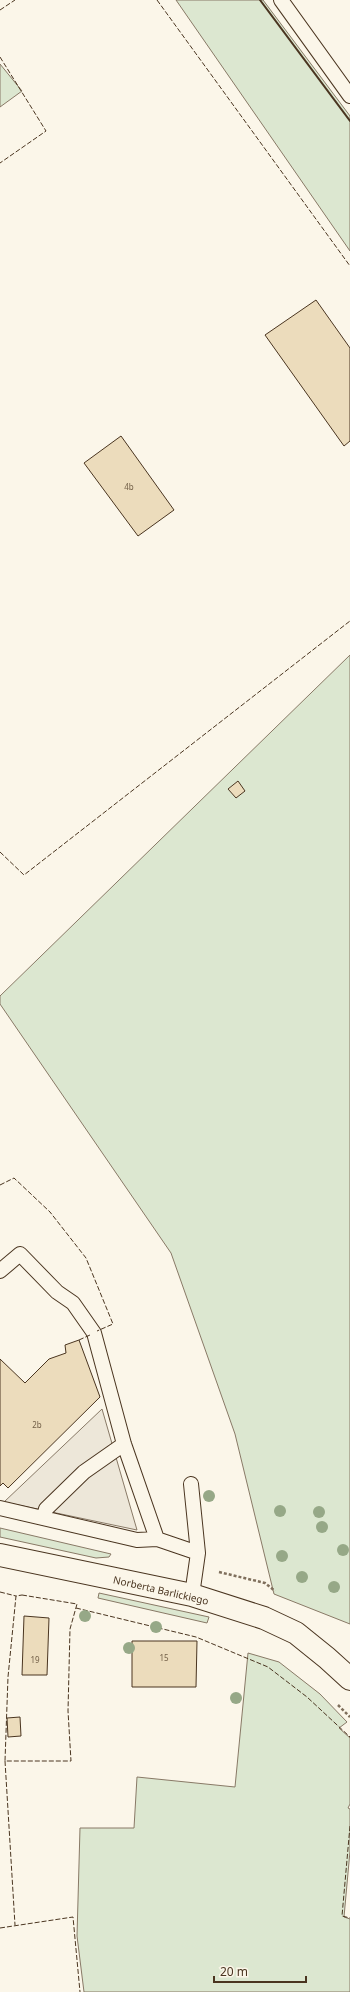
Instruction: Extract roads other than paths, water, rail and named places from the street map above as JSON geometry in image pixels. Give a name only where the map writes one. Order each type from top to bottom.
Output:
[{"type":"street","name":"Norberta Barlickiego","points":[[0,1555],[192,1595],[264,1618],[296,1633],[350,1679]]},
{"type":"lane","points":[[281,0],[350,96]]},
{"type":"lane","points":[[0,1270],[20,1254],[57,1292],[73,1303],[94,1333],[124,1444],[157,1539]]},
{"type":"lane","points":[[44,1517],[46,1509],[84,1472],[124,1444]]},
{"type":"lane","points":[[191,1484],[198,1552],[192,1595]]},
{"type":"lane","points":[[0,1508],[44,1517],[137,1540],[157,1539],[198,1552]]}]
